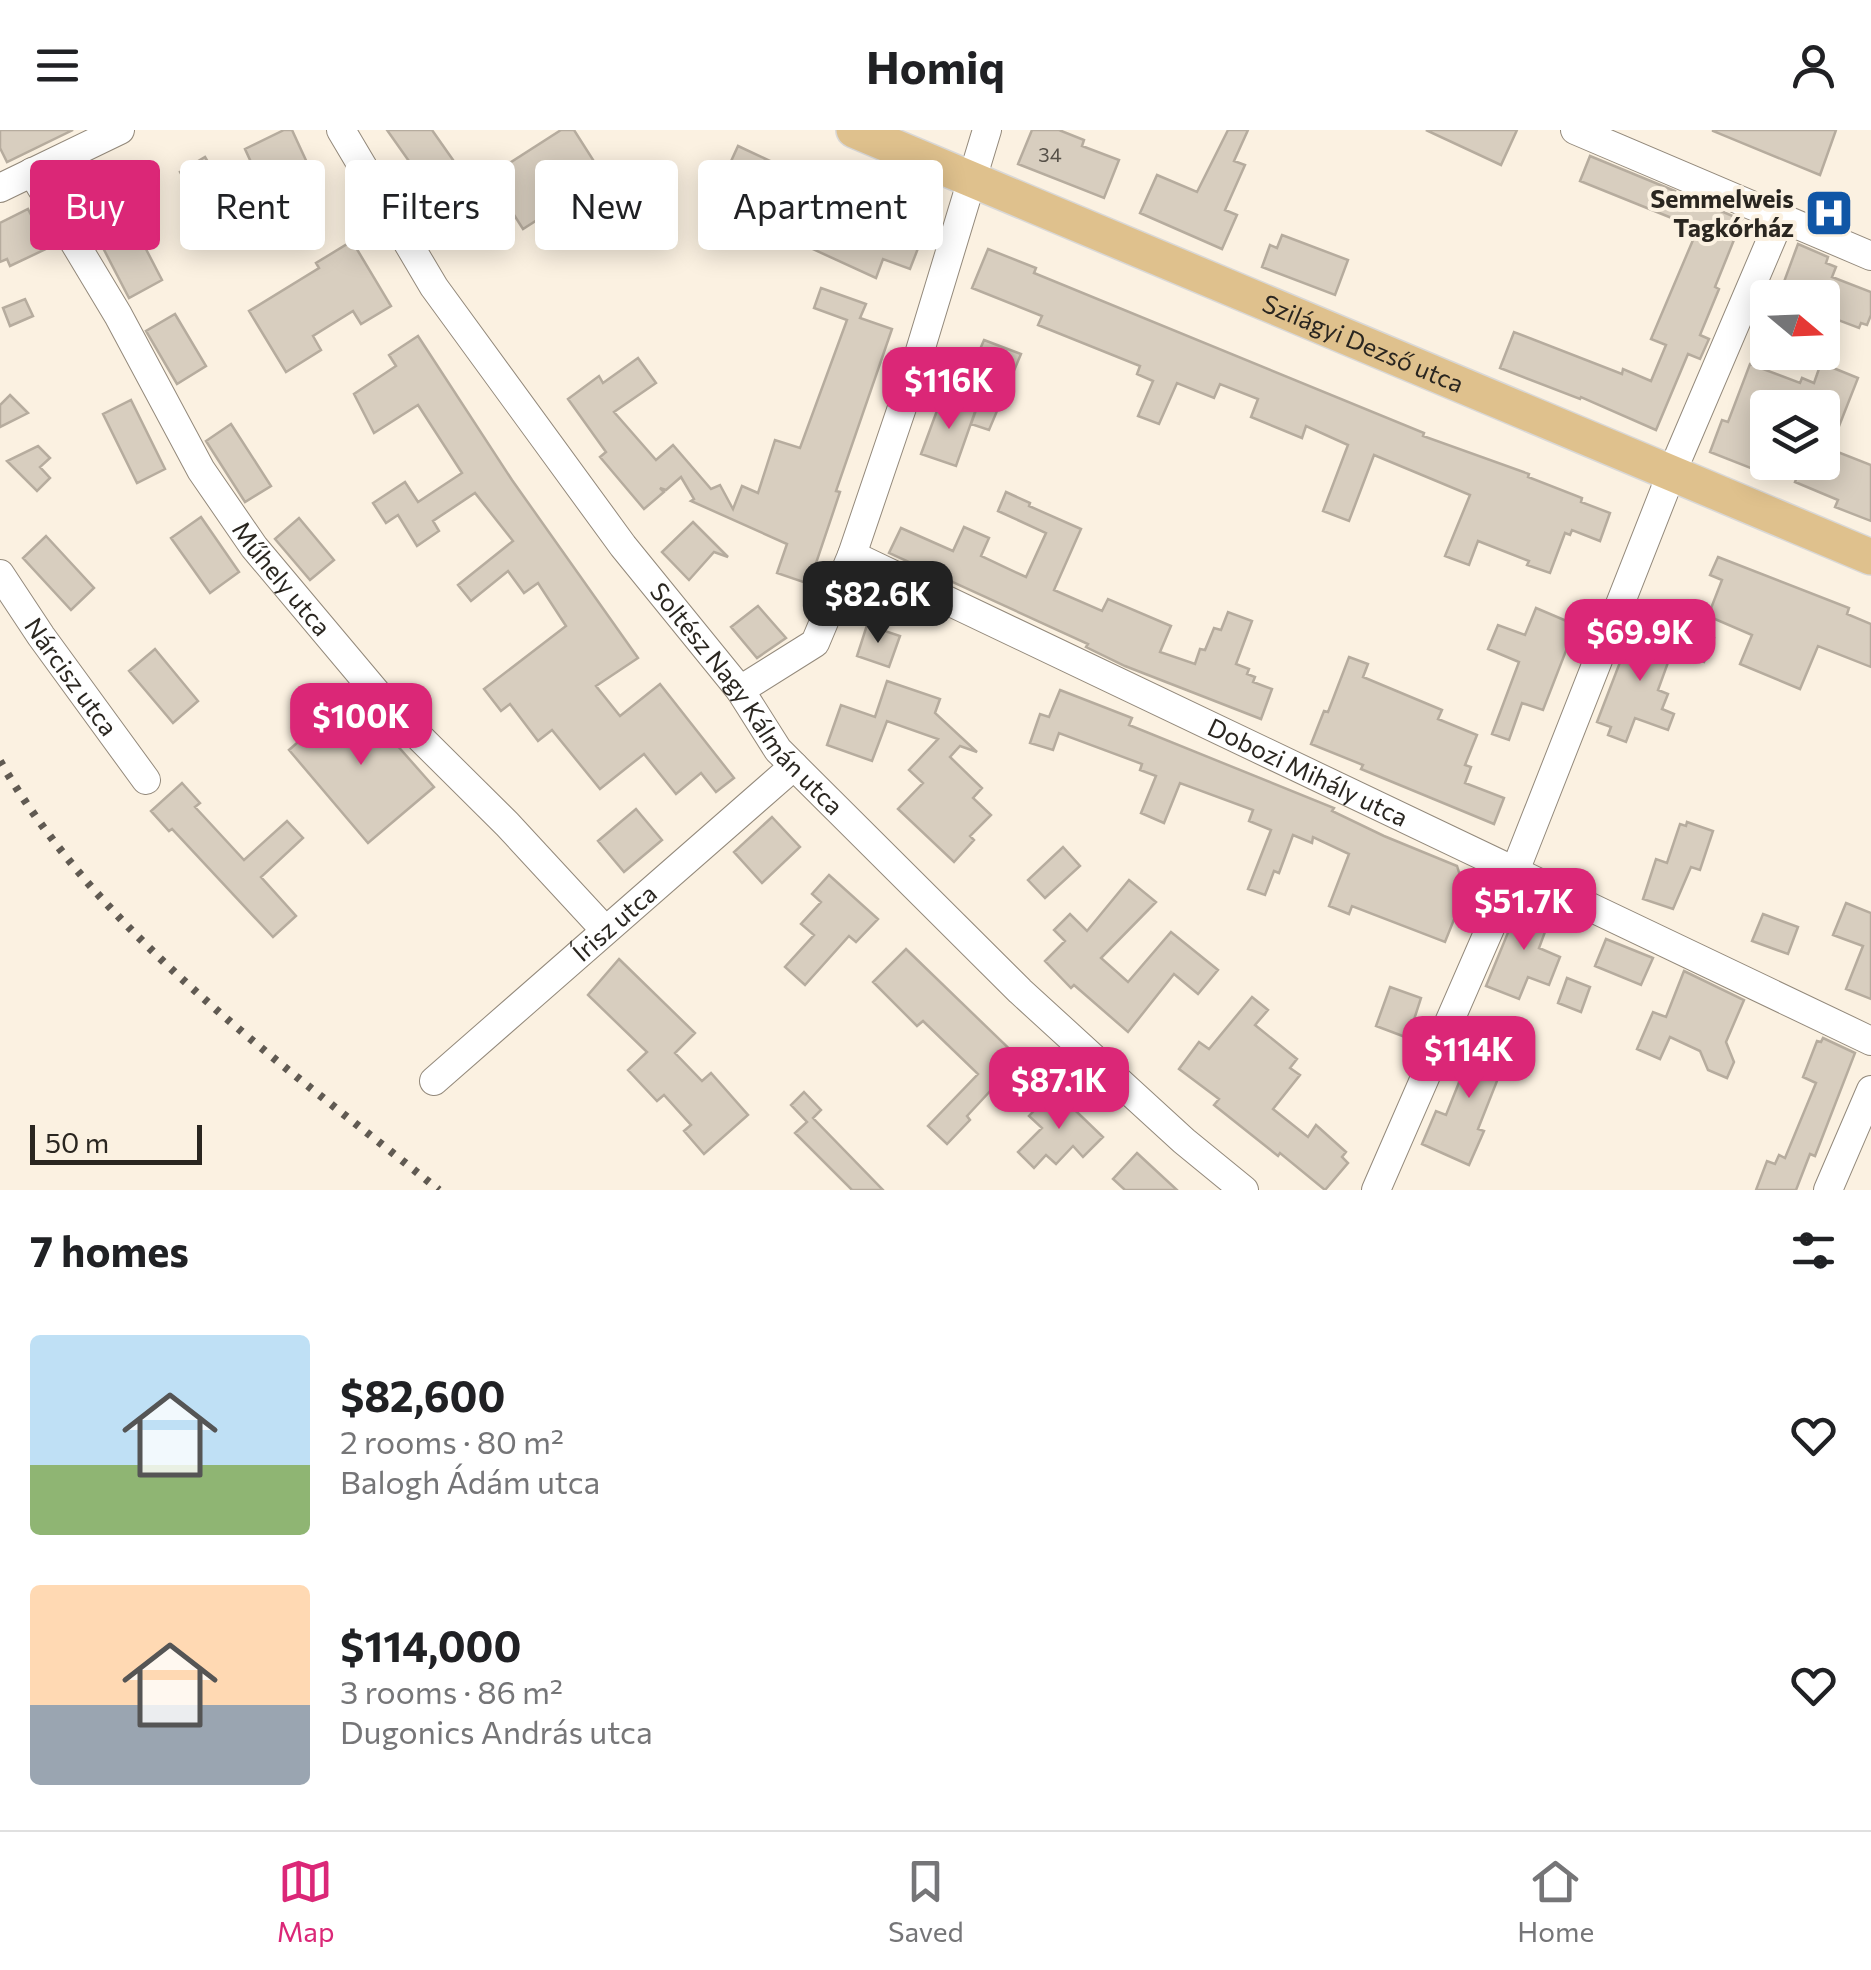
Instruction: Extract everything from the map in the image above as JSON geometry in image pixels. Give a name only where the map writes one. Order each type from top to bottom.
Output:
[{"type":"main road","name":"Szilágyi Dezső utca","points":[[854,130],[1871,557]]},
{"type":"street","points":[[57,160],[120,130]]},
{"type":"street","name":"Soltész Nagy Kálmán utca","points":[[341,130],[434,287],[624,546],[740,690],[778,750],[1020,991],[1184,1141],[1244,1190]]},
{"type":"street","points":[[740,690],[815,643],[852,555],[988,130]]},
{"type":"street","points":[[1575,130],[1871,256]]},
{"type":"street","points":[[0,188],[30,173]]},
{"type":"street","points":[[1376,1190],[1515,871],[1672,472],[1780,219]]},
{"type":"street","name":"Műhely utca","points":[[79,250],[200,470],[254,547],[385,703],[507,824],[604,930]]},
{"type":"street","name":"Dobozi Mihály utca","points":[[852,555],[1871,1041]]},
{"type":"street","name":"Nárcisz utca","points":[[0,574],[146,780]]},
{"type":"street","name":"Írisz utca","points":[[434,1082],[794,766]]},
{"type":"street","points":[[1828,1190],[1871,1090]]},
{"type":"building","points":[[0,130],[73,130],[7,162],[0,148]]},
{"type":"building","points":[[292,130],[306,160],[250,160],[245,149]]},
{"type":"building","points":[[387,130],[432,130],[453,160],[408,160]]},
{"type":"building","points":[[561,130],[574,130],[593,160],[535,160],[535,221],[523,229],[515,216],[514,160]]},
{"type":"building","points":[[1032,130],[1059,130],[1084,140],[1082,146],[1119,160],[1104,198],[1018,164]]},
{"type":"building","points":[[1228,130],[1248,130],[1234,161],[1245,165],[1225,210],[1237,215],[1222,249],[1140,213],[1157,175],[1197,192]]},
{"type":"building","points":[[1426,130],[1517,130],[1501,165]]},
{"type":"building","points":[[1713,130],[1836,130],[1820,175],[1713,131]]},
{"type":"building","points":[[738,146],[768,160],[732,160]]},
{"type":"building","points":[[1590,156],[1675,191],[1673,196],[1706,210],[1707,205],[1742,220],[1700,335],[1709,339],[1700,359],[1688,354],[1656,430],[1500,368],[1514,332],[1622,374],[1623,369],[1651,381],[1666,345],[1651,339],[1693,240],[1689,238],[1694,227],[1580,181]]},
{"type":"building","points":[[28,209],[30,250],[44,250],[10,266],[7,259],[0,262],[0,223]]},
{"type":"building","points":[[1282,235],[1348,260],[1335,295],[1262,267],[1270,245],[1277,248]]},
{"type":"building","points":[[1798,244],[1828,257],[1826,263],[1836,267],[1832,277],[1840,280],[1785,280]]},
{"type":"building","points":[[345,245],[345,250],[357,250],[391,306],[361,324],[353,311],[313,336],[321,350],[286,372],[249,311],[319,268],[316,263]]},
{"type":"building","points":[[988,249],[1036,268],[1034,273],[1424,433],[1423,436],[1529,474],[1528,477],[1582,498],[1581,502],[1610,513],[1600,541],[1572,530],[1570,535],[1565,533],[1550,573],[1478,541],[1469,565],[1445,556],[1470,495],[1374,455],[1349,521],[1323,511],[1348,445],[1306,426],[1302,438],[1251,417],[1258,399],[1220,384],[1214,398],[1177,383],[1159,424],[1138,416],[1153,381],[1137,374],[1140,366],[1038,325],[1042,316],[972,288]]},
{"type":"building","points":[[104,250],[146,250],[162,280],[129,298]]},
{"type":"building","points":[[815,250],[917,250],[910,269],[883,259],[876,278]]},
{"type":"building","points":[[1840,280],[1871,292],[1871,315],[1867,325],[1861,323],[1859,328],[1840,321]]},
{"type":"building","points":[[821,288],[866,304],[860,318],[892,329],[836,491],[840,492],[809,584],[777,573],[787,544],[691,501],[694,499],[681,477],[666,490],[660,488],[664,492],[644,509],[600,457],[606,452],[568,399],[599,376],[603,383],[638,358],[656,383],[614,412],[656,460],[673,445],[711,489],[720,485],[733,509],[742,486],[758,493],[775,440],[800,448],[847,320],[814,308]]},
{"type":"building","points":[[25,299],[33,316],[10,326],[3,308]]},
{"type":"building","points":[[175,314],[206,366],[177,384],[146,331]]},
{"type":"building","points":[[418,336],[512,480],[638,658],[596,686],[620,716],[660,684],[734,778],[716,792],[701,773],[676,794],[644,754],[600,789],[552,730],[538,741],[510,704],[501,711],[484,689],[566,626],[538,583],[524,593],[508,571],[471,601],[458,585],[513,541],[475,493],[433,521],[439,531],[417,546],[398,515],[386,523],[373,503],[405,482],[418,502],[462,473],[418,405],[374,433],[354,394],[396,366],[389,355]]},
{"type":"building","points":[[984,340],[1021,354],[989,430],[971,424],[988,377],[971,370]]},
{"type":"building","points":[[1750,364],[1750,370],[1766,370],[1800,383],[1802,378],[1814,383],[1819,370],[1838,370],[1858,378],[1840,424],[1840,390],[1750,390],[1750,468],[1710,452],[1722,420],[1728,422]]},
{"type":"building","points":[[10,395],[28,413],[0,427],[0,405]]},
{"type":"building","points":[[942,397],[976,409],[956,466],[921,454]]},
{"type":"building","points":[[131,400],[165,469],[137,483],[103,414]]},
{"type":"building","points":[[231,424],[271,486],[245,502],[206,441]]},
{"type":"building","points":[[38,446],[50,458],[40,467],[50,478],[37,491],[7,461]]},
{"type":"building","points":[[1840,453],[1871,465],[1871,521],[1835,507],[1838,500],[1795,482],[1840,480]]},
{"type":"building","points":[[1006,492],[1081,529],[1054,590],[1102,611],[1108,599],[1171,626],[1160,652],[1195,664],[1200,649],[1205,650],[1214,628],[1221,630],[1228,612],[1252,621],[1236,664],[1249,669],[1247,674],[1255,677],[1253,682],[1272,689],[1261,719],[1125,666],[1086,647],[1088,644],[889,553],[901,528],[953,551],[964,527],[989,538],[981,556],[1026,577],[1046,533],[998,511]]},
{"type":"building","points":[[201,517],[239,572],[210,593],[171,538]]},
{"type":"building","points":[[299,518],[334,560],[310,580],[275,539]]},
{"type":"building","points":[[693,522],[728,557],[714,552],[689,580],[662,552]]},
{"type":"building","points":[[46,536],[94,588],[71,610],[23,558]]},
{"type":"building","points":[[1718,557],[1849,608],[1847,614],[1871,624],[1871,667],[1818,646],[1800,689],[1740,664],[1752,635],[1708,616],[1722,580],[1710,575]]},
{"type":"building","points":[[758,606],[786,638],[757,658],[731,627]]},
{"type":"building","points":[[1536,608],[1576,625],[1543,710],[1522,703],[1509,740],[1492,734],[1519,662],[1488,649],[1498,625],[1525,635]]},
{"type":"building","points":[[1642,622],[1678,635],[1658,690],[1668,694],[1662,709],[1674,714],[1668,730],[1635,718],[1626,742],[1608,735],[1611,727],[1597,722],[1622,657],[1628,659]]},
{"type":"building","points":[[867,625],[900,636],[889,667],[857,656]]},
{"type":"building","points":[[1693,630],[1714,638],[1704,662],[1684,654]]},
{"type":"building","points":[[155,649],[198,701],[173,723],[129,671]]},
{"type":"building","points":[[1349,657],[1368,664],[1363,677],[1442,710],[1438,719],[1477,735],[1465,765],[1471,767],[1465,783],[1504,798],[1494,824],[1311,744]]},
{"type":"building","points":[[887,681],[940,699],[935,713],[977,752],[960,746],[950,757],[982,788],[973,798],[991,815],[970,836],[974,840],[954,862],[898,809],[923,783],[909,770],[938,739],[887,721],[872,761],[827,745],[841,705],[875,717]]},
{"type":"building","points":[[1060,690],[1132,718],[1129,725],[1334,808],[1332,811],[1384,836],[1457,866],[1465,892],[1445,942],[1352,906],[1349,914],[1329,906],[1349,854],[1313,837],[1312,843],[1293,835],[1279,873],[1274,871],[1265,895],[1248,889],[1271,830],[1249,821],[1253,810],[1180,783],[1164,823],[1141,813],[1156,776],[1140,770],[1142,764],[1059,733],[1053,750],[1030,743],[1040,714],[1049,717]]},
{"type":"building","points":[[349,691],[434,787],[368,843],[289,750],[330,714],[327,711]]},
{"type":"building","points":[[182,783],[200,803],[195,807],[244,860],[287,821],[303,838],[261,877],[296,916],[273,937],[151,811]]},
{"type":"building","points":[[636,809],[662,840],[624,872],[598,841]]},
{"type":"building","points":[[772,817],[800,847],[762,883],[734,852]]},
{"type":"building","points":[[1687,822],[1713,831],[1700,870],[1691,867],[1673,909],[1643,899],[1656,859],[1667,863],[1680,824],[1686,826]]},
{"type":"building","points":[[1063,847],[1080,866],[1045,898],[1028,880]]},
{"type":"building","points":[[829,875],[878,919],[856,942],[849,936],[805,985],[785,967],[814,935],[801,924],[821,902],[812,894]]},
{"type":"building","points":[[1129,880],[1156,902],[1101,958],[1128,982],[1171,932],[1218,970],[1198,994],[1174,974],[1128,1032],[1074,985],[1071,988],[1045,961],[1065,941],[1054,930],[1070,914],[1087,931]]},
{"type":"building","points":[[1521,901],[1552,913],[1539,948],[1560,957],[1549,985],[1528,977],[1519,999],[1486,986]]},
{"type":"building","points":[[1846,903],[1871,913],[1871,999],[1846,989],[1863,946],[1833,935]]},
{"type":"building","points":[[1763,914],[1798,927],[1788,954],[1752,941]]},
{"type":"building","points":[[1606,939],[1653,958],[1641,985],[1595,966]]},
{"type":"building","points":[[906,949],[1027,1066],[1000,1095],[993,1088],[947,1144],[928,1126],[978,1074],[923,1021],[917,1026],[873,982]]},
{"type":"building","points":[[619,959],[695,1033],[675,1053],[702,1081],[711,1073],[748,1115],[704,1154],[684,1131],[691,1125],[664,1095],[657,1101],[628,1070],[647,1052],[588,995]]},
{"type":"building","points":[[1684,971],[1744,1000],[1726,1042],[1734,1062],[1727,1078],[1708,1070],[1700,1051],[1670,1037],[1660,1059],[1637,1049],[1653,1012],[1666,1017]]},
{"type":"building","points":[[1567,978],[1590,987],[1581,1012],[1558,1003]]},
{"type":"building","points":[[1390,987],[1421,998],[1408,1038],[1376,1026]]},
{"type":"building","points":[[1252,997],[1268,1010],[1255,1025],[1297,1059],[1290,1068],[1300,1075],[1273,1109],[1308,1137],[1316,1125],[1346,1152],[1342,1157],[1348,1163],[1325,1190],[1214,1105],[1219,1099],[1179,1069],[1199,1042],[1209,1049]]},
{"type":"building","points":[[1480,1030],[1512,1043],[1478,1129],[1484,1131],[1469,1165],[1422,1144],[1436,1111],[1446,1115]]},
{"type":"building","points":[[1823,1038],[1855,1053],[1815,1156],[1810,1154],[1796,1190],[1756,1190],[1767,1161],[1775,1164],[1779,1155],[1785,1158],[1816,1083],[1803,1077],[1817,1041]]},
{"type":"building","points":[[1054,1090],[1103,1137],[1083,1157],[1073,1146],[1056,1164],[1046,1155],[1034,1168],[1018,1152],[1042,1128],[1029,1116]]},
{"type":"building","points":[[804,1092],[821,1110],[813,1118],[883,1190],[852,1190],[795,1133],[807,1122],[791,1105]]},
{"type":"building","points":[[1137,1153],[1177,1190],[1125,1190],[1113,1179]]},
{"type":"railway","points":[[0,761],[42,825],[90,885],[143,941],[258,1045],[439,1190]]},
{"type":"place","name":"Semmelweis Tagkórház","points":[[1829,213]]}]
